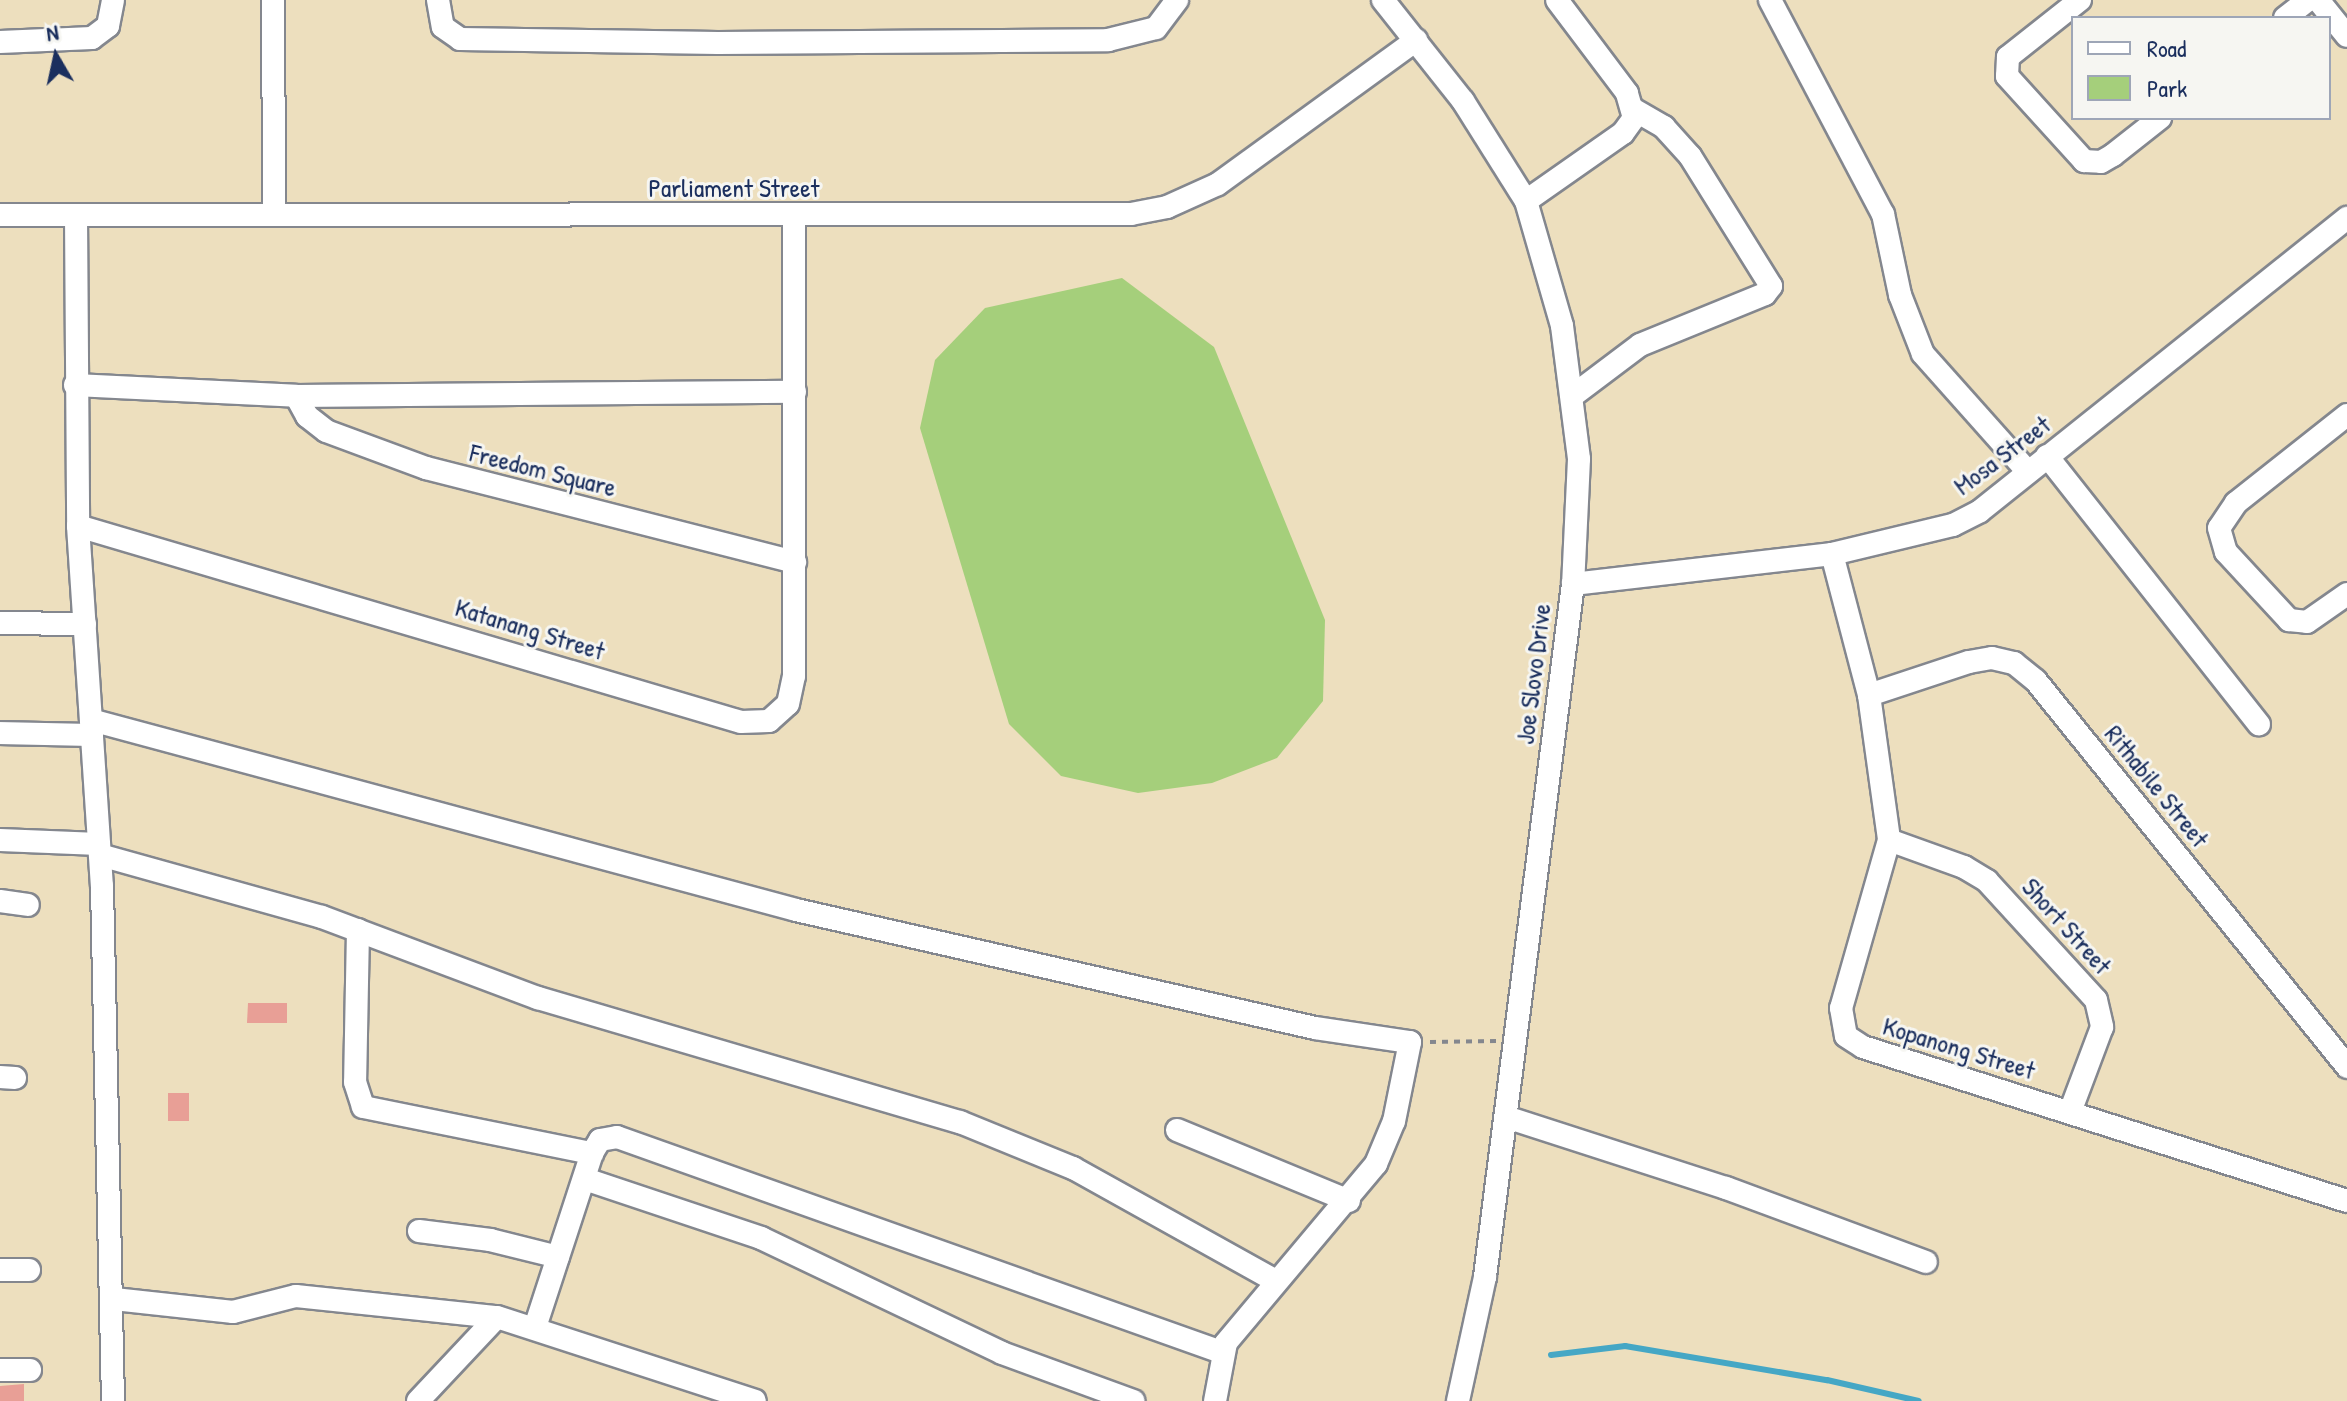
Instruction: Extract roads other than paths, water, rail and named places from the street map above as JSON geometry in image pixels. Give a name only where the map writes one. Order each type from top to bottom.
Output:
[{"type":"street","points":[[0,42],[92,38],[108,26],[113,0]]},
{"type":"street","points":[[273,0],[274,213]]},
{"type":"street","points":[[438,0],[443,27],[460,39],[734,43],[1108,40],[1156,28],[1177,0]]},
{"type":"street","name":"Joe Slovo Drive","points":[[1383,0],[1501,157],[1526,201],[1562,326],[1575,394],[1579,459],[1573,584],[1506,1117],[1480,1312],[1458,1401]]},
{"type":"street","points":[[1557,0],[1635,110],[1664,127],[1690,156],[1771,286],[1765,294],[1640,345],[1575,394]]},
{"type":"street","points":[[1770,0],[1883,214],[1900,295],[1923,354],[2028,472]]},
{"type":"street","points":[[2080,0],[2008,57],[2007,76],[2084,161],[2101,162],[2157,120]]},
{"type":"street","points":[[2288,16],[2308,0]]},
{"type":"street","points":[[2318,0],[2331,16]]},
{"type":"street","points":[[2331,16],[2347,36]]},
{"type":"street","name":"Parliament Street","points":[[0,215],[274,213],[1092,218],[1167,207],[1249,165],[1416,40]]},
{"type":"street","points":[[1526,201],[1623,133],[1635,110]]},
{"type":"street","points":[[76,215],[78,526],[99,850],[114,1299],[113,1401]]},
{"type":"street","name":"Katanang Street","points":[[78,526],[756,724],[782,714],[791,692],[795,562],[794,216]]},
{"type":"street","name":"Mosa Street","points":[[1573,584],[1832,554],[1953,525],[1980,511],[2347,218]]},
{"type":"street","points":[[75,385],[296,396],[795,392]]},
{"type":"street","name":"Freedom Square","points":[[296,396],[307,416],[326,431],[426,468],[795,562]]},
{"type":"street","points":[[2347,415],[2236,503],[2219,528],[2226,552],[2289,620],[2307,622],[2347,594]]},
{"type":"street","points":[[2047,456],[2259,724]]},
{"type":"street","name":"Kopanong Street","points":[[1832,554],[1869,695],[1889,840],[1841,1008],[1846,1036],[1863,1047],[2347,1201]]},
{"type":"street","points":[[0,623],[85,624]]},
{"type":"street","name":"Rithabile Street","points":[[1869,695],[1969,662],[1992,658],[2014,663],[2036,681],[2347,1067]]},
{"type":"street","points":[[0,733],[92,727],[796,910],[1315,1028],[1410,1042],[1394,1121],[1376,1164],[1349,1201],[1276,1281],[1221,1352],[1215,1401]]},
{"type":"street","points":[[0,840],[99,850],[358,930],[538,998],[960,1122],[1073,1168],[1276,1281]]},
{"type":"street","name":"Short Street","points":[[1889,840],[1951,862],[1987,881],[2096,1000],[2102,1027],[2070,1112]]},
{"type":"street","points":[[0,901],[28,905]]},
{"type":"street","points":[[358,930],[355,1082],[363,1107],[592,1153]]},
{"type":"street","points":[[1506,1117],[1726,1188],[1926,1262]]},
{"type":"street","points":[[1177,1130],[1349,1201]]},
{"type":"street","points":[[535,1327],[592,1153],[600,1140],[617,1137],[1221,1352]]},
{"type":"street","points":[[585,1179],[761,1238],[1002,1353],[1133,1401]]},
{"type":"street","points":[[419,1231],[490,1240],[558,1257]]},
{"type":"street","points":[[0,1270],[29,1270]]},
{"type":"street","points":[[114,1299],[233,1312],[296,1296],[497,1317],[755,1401]]},
{"type":"street","points":[[418,1401],[497,1317]]},
{"type":"street","points":[[0,1370],[30,1370]]},
{"type":"waterway","points":[[1551,1355],[1625,1346],[1827,1380],[1919,1401]]}]
